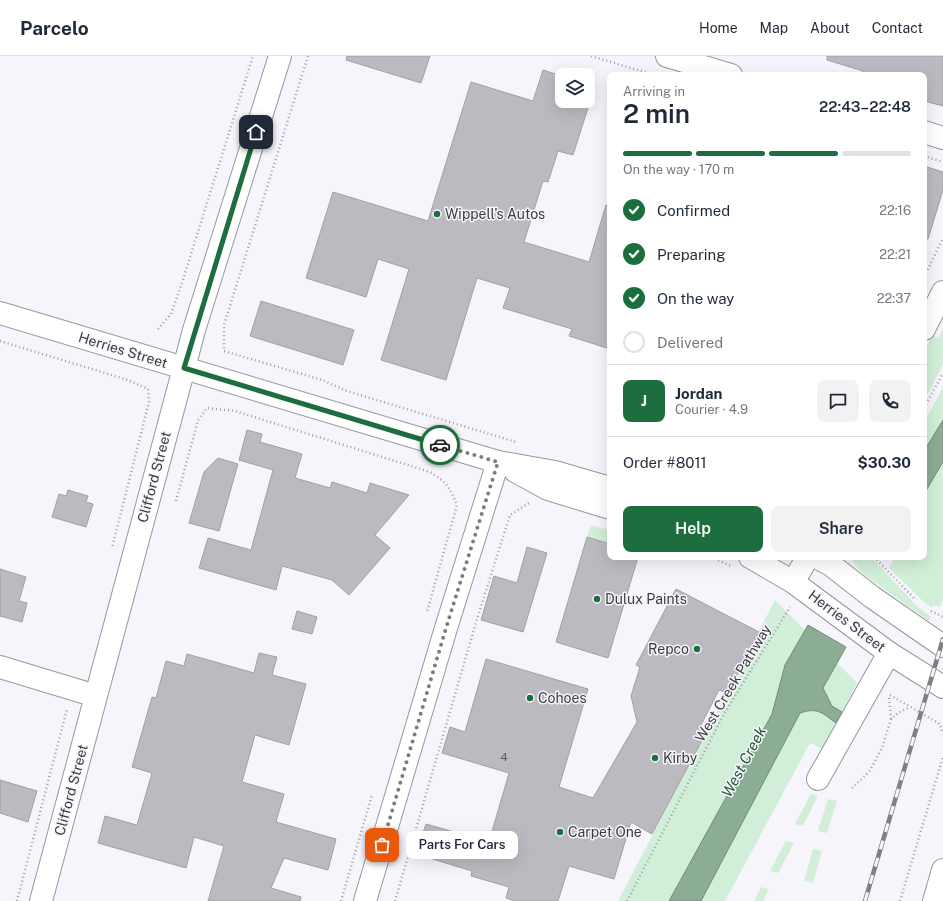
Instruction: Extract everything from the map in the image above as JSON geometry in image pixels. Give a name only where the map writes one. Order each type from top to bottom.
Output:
[{"type":"main road","name":"Clifford Street","points":[[41,901],[194,330],[280,56]]},
{"type":"main road","points":[[667,56],[721,72]]},
{"type":"main road","points":[[927,133],[943,138]]},
{"type":"main road","points":[[927,323],[943,292]]},
{"type":"main road","name":"Herries Street","points":[[0,313],[498,462],[555,472],[607,487]]},
{"type":"main road","name":"Herries Street","points":[[498,462],[548,488],[607,507]]},
{"type":"main road","points":[[365,901],[446,628],[498,462]]},
{"type":"main road","name":"Herries Street","points":[[755,560],[793,582],[889,653],[943,688]]},
{"type":"main road","points":[[793,582],[806,560]]},
{"type":"main road","points":[[822,560],[831,565],[872,597],[943,646]]},
{"type":"main road","points":[[818,779],[889,653]]},
{"type":"main road","points":[[0,667],[96,696]]},
{"type":"main road","points":[[934,901],[943,870]]},
{"type":"path","points":[[158,329],[171,314],[253,56]]},
{"type":"path","points":[[308,56],[224,326],[224,351],[322,380],[347,391],[518,443]]},
{"type":"path","points":[[591,56],[644,72]]},
{"type":"path","points":[[927,270],[943,238]]},
{"type":"path","points":[[0,341],[128,380],[148,389],[149,402],[111,552]]},
{"type":"path","points":[[927,402],[943,373]]},
{"type":"path","points":[[176,501],[198,420],[207,408],[235,412],[430,472],[444,480],[457,505],[426,615]]},
{"type":"path","points":[[395,901],[477,619],[510,515],[528,503]]},
{"type":"path","points":[[877,560],[903,588]]},
{"type":"path","name":"West Creek Pathway","points":[[627,901],[724,714],[792,604]]},
{"type":"path","points":[[17,901],[66,714],[74,689]]},
{"type":"path","points":[[852,788],[869,772],[882,748],[891,720],[888,694]]},
{"type":"path","points":[[891,720],[898,713],[911,707]]},
{"type":"path","points":[[900,901],[943,757]]},
{"type":"path","points":[[341,901],[374,789]]},
{"type":"shaded area","points":[[943,330],[943,365],[927,395],[927,345],[932,335],[938,338]]},
{"type":"shaded area","points":[[943,387],[943,420],[927,446],[927,417]]},
{"type":"shaded area","points":[[943,420],[943,462],[927,489],[927,446]]},
{"type":"shaded area","points":[[943,462],[943,598],[940,607],[933,605],[932,608],[889,568],[893,560],[927,560],[927,489]]},
{"type":"shaded area","points":[[591,525],[607,529],[607,543],[587,537]]},
{"type":"shaded area","points":[[851,560],[874,560],[916,605],[931,617],[929,621],[862,573]]},
{"type":"shaded area","points":[[775,600],[857,683],[822,749],[810,743],[725,901],[618,901]]},
{"type":"shaded area","points":[[808,625],[846,647],[823,688],[832,706],[842,712],[836,723],[820,712],[806,711],[800,713],[701,901],[669,901],[772,714],[785,665]]},
{"type":"shaded area","points":[[811,794],[818,796],[803,826],[795,824]]},
{"type":"shaded area","points":[[828,799],[837,801],[827,833],[818,831]]},
{"type":"shaded area","points":[[786,841],[794,843],[778,873],[770,871]]},
{"type":"shaded area","points":[[813,849],[822,851],[813,883],[804,881]]},
{"type":"shaded area","points":[[761,887],[769,889],[763,901],[754,901]]},
{"type":"building","points":[[347,56],[430,56],[421,83],[346,60]]},
{"type":"building","points":[[827,56],[943,56],[943,106],[927,102],[927,72],[863,72],[827,60]]},
{"type":"building","points":[[543,70],[555,74],[555,108],[588,108],[573,155],[558,151],[548,182],[543,181],[524,242],[589,262],[607,205],[607,348],[569,336],[572,329],[503,308],[510,288],[477,278],[446,380],[381,360],[409,269],[378,259],[366,297],[306,278],[333,192],[428,221],[471,82],[533,101]]},
{"type":"building","points":[[927,167],[943,172],[943,190],[928,239]]},
{"type":"building","points":[[261,301],[354,330],[343,365],[250,336]]},
{"type":"building","points":[[247,430],[262,434],[260,442],[302,454],[295,478],[330,488],[332,482],[367,493],[370,483],[409,495],[375,535],[390,548],[349,595],[332,580],[282,566],[276,590],[199,568],[208,538],[251,550],[273,470],[239,460]]},
{"type":"building","points":[[218,458],[238,464],[219,531],[189,523],[204,472]]},
{"type":"building","points":[[68,490],[88,496],[86,502],[93,504],[86,527],[52,517],[59,494],[66,496]]},
{"type":"building","name":"Dulux Paints","points":[[587,537],[607,543],[607,560],[637,560],[608,658],[556,642]]},
{"type":"building","points":[[527,547],[547,553],[523,632],[481,620],[494,576],[517,583]]},
{"type":"building","points":[[0,569],[26,577],[19,601],[27,603],[22,622],[0,616]]},
{"type":"building","points":[[676,589],[759,632],[727,693],[719,690],[700,727],[707,731],[652,834],[631,822],[614,879],[569,866],[558,901],[515,901],[506,898],[509,887],[471,876],[472,871],[416,854],[426,824],[489,842],[509,773],[442,753],[450,727],[465,732],[486,659],[588,689],[559,787],[593,798],[637,722],[631,696],[640,667],[636,665]]},
{"type":"building","points":[[297,611],[317,617],[312,634],[292,629]]},
{"type":"building","points":[[259,653],[277,657],[272,675],[306,684],[289,745],[255,735],[242,782],[284,794],[276,822],[336,839],[328,870],[284,858],[271,888],[301,897],[300,901],[208,901],[224,846],[194,837],[186,868],[98,843],[105,816],[137,825],[152,773],[132,767],[152,697],[156,698],[166,661],[184,666],[187,654],[254,673]]},
{"type":"building","points":[[0,780],[37,791],[28,822],[0,813]]},
{"type":"railway","points":[[865,901],[943,639]]},
{"type":"way so far","points":[[382,845],[446,628],[498,462],[440,445]]},
{"type":"place","name":"Wippell's Autos","points":[[437,214]]},
{"type":"place","name":"Dulux Paints","points":[[597,599]]},
{"type":"place","name":"Repco","points":[[697,649]]},
{"type":"place","name":"Cohoes","points":[[530,698]]},
{"type":"place","name":"Kirby","points":[[655,758]]},
{"type":"place","name":"Carpet One","points":[[560,832]]},
{"type":"place","name":"Parts For Cars","points":[[382,845]]},
{"type":"route","points":[[256,132],[194,330],[184,368],[440,445]]},
{"type":"water label","name":"West Creek","points":[[744,762]]}]
